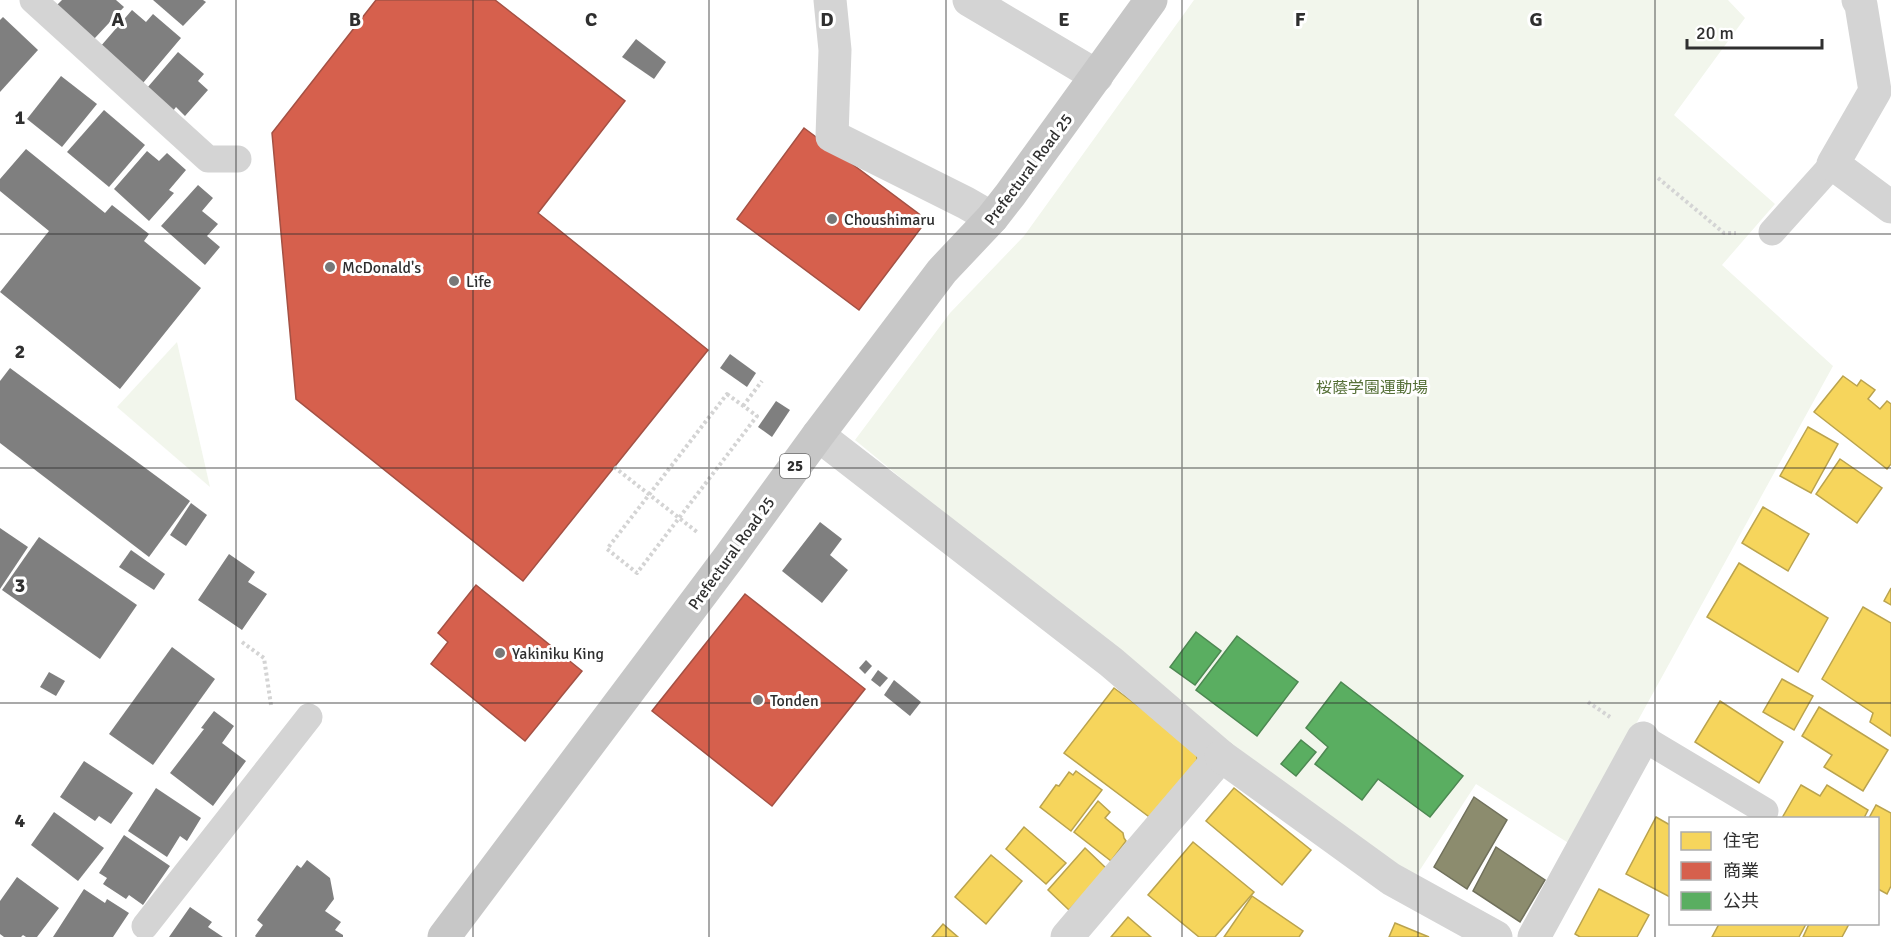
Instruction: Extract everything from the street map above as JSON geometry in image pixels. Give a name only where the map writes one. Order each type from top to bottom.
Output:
[{"type":"main road","name":"Prefectural Road 25","points":[[444,937],[942,271],[992,218],[1151,0]]},
{"type":"street","points":[[830,0],[835,50],[832,136],[992,218]]},
{"type":"street","points":[[969,0],[1097,76]]},
{"type":"street","points":[[1858,0],[1861,5],[1875,91],[1833,164],[1891,207]]},
{"type":"street","points":[[818,435],[1111,662],[1221,756],[1391,879],[1496,937]]},
{"type":"street","points":[[1534,937],[1642,738]]},
{"type":"street","points":[[1067,937],[1221,756]]},
{"type":"lane","points":[[33,0],[208,159],[238,159]]},
{"type":"lane","points":[[1772,232],[1833,164]]},
{"type":"lane","points":[[145,926],[309,717]]},
{"type":"lane","points":[[1642,738],[1766,811]]},
{"type":"path","points":[[1658,178],[1724,233],[1772,232]]},
{"type":"path","points":[[743,406],[762,381]]},
{"type":"path","points":[[728,394],[743,406],[757,416],[637,573],[608,549],[728,394]]},
{"type":"path","points":[[614,467],[705,538]]},
{"type":"path","points":[[243,642],[264,658],[272,711]]},
{"type":"green space","name":"桜蔭学園運動場","points":[[1194,0],[1728,0],[1745,18],[1674,115],[1775,204],[1722,265],[1833,366],[1570,844],[1476,784],[1414,879],[1225,746],[855,440],[950,313],[1024,236]]},
{"type":"green space","points":[[177,342],[210,487],[117,407]]},
{"type":"building: 住宅","points":[[1843,376],[1857,386],[1861,380],[1875,390],[1868,399],[1880,409],[1887,401],[1891,404],[1891,464],[1887,469],[1814,412]]},
{"type":"building: 住宅","points":[[1808,427],[1838,444],[1811,493],[1780,476]]},
{"type":"building: 住宅","points":[[1840,459],[1882,488],[1857,523],[1816,494]]},
{"type":"building: 住宅","points":[[1763,507],[1809,534],[1788,571],[1742,543]]},
{"type":"building: 住宅","points":[[1739,563],[1828,618],[1798,672],[1707,617]]},
{"type":"building: 住宅","points":[[1891,588],[1891,605],[1884,601]]},
{"type":"building: 住宅","points":[[1863,607],[1891,623],[1891,736],[1870,722],[1873,713],[1822,679]]},
{"type":"building: 住宅","points":[[1782,679],[1813,696],[1794,730],[1763,712]]},
{"type":"building: 住宅","points":[[1114,688],[1196,749],[1197,760],[1152,819],[1064,753]]},
{"type":"building: 住宅","points":[[1720,701],[1783,742],[1759,783],[1695,742]]},
{"type":"building: 住宅","points":[[1819,707],[1888,750],[1863,791],[1824,767],[1832,755],[1802,736]]},
{"type":"building: 住宅","points":[[1076,771],[1102,790],[1071,831],[1040,807],[1069,772],[1073,775]]},
{"type":"building: 住宅","points":[[1801,785],[1820,796],[1827,785],[1868,810],[1864,817],[1783,817]]},
{"type":"building: 住宅","points":[[1234,788],[1311,850],[1282,885],[1206,821]]},
{"type":"building: 住宅","points":[[1098,801],[1110,812],[1105,818],[1123,833],[1126,841],[1111,861],[1074,832]]},
{"type":"building: 住宅","points":[[1876,805],[1891,813],[1891,886],[1887,894],[1879,890],[1879,817],[1870,817]]},
{"type":"building: 住宅","points":[[1656,817],[1669,824],[1669,896],[1626,874]]},
{"type":"building: 住宅","points":[[1024,827],[1066,863],[1046,884],[1006,849]]},
{"type":"building: 住宅","points":[[1193,842],[1254,892],[1215,937],[1199,937],[1148,895]]},
{"type":"building: 住宅","points":[[1085,848],[1107,869],[1069,910],[1048,890]]},
{"type":"building: 住宅","points":[[991,855],[1022,881],[986,924],[955,897]]},
{"type":"building: 住宅","points":[[1599,889],[1649,915],[1637,937],[1580,937],[1575,934]]},
{"type":"building: 住宅","points":[[1252,896],[1303,931],[1299,937],[1224,937]]},
{"type":"building: 住宅","points":[[1128,917],[1151,937],[1111,937]]},
{"type":"building: 住宅","points":[[1395,923],[1429,937],[1389,937]]},
{"type":"building: 住宅","points":[[943,924],[958,937],[932,937]]},
{"type":"building: 住宅","points":[[1718,925],[1805,925],[1799,937],[1712,937]]},
{"type":"building: 住宅","points":[[1809,925],[1848,925],[1842,937],[1803,937]]},
{"type":"building: 商業","name":"Life","points":[[376,0],[495,0],[625,101],[538,213],[708,350],[523,581],[296,399],[272,133]]},
{"type":"building: 商業","name":"Choushimaru","points":[[804,128],[927,220],[859,310],[737,219]]},
{"type":"building: 商業","name":"Yakiniku King","points":[[476,585],[582,671],[525,741],[431,664],[448,642],[438,633]]},
{"type":"building: 商業","name":"Tonden","points":[[745,594],[865,689],[772,806],[652,711]]},
{"type":"building: 公共","points":[[1196,632],[1221,651],[1195,685],[1170,667]]},
{"type":"building: 公共","points":[[1237,636],[1298,682],[1257,736],[1196,690]]},
{"type":"building: 公共","points":[[1341,682],[1463,776],[1430,817],[1378,779],[1362,800],[1315,764],[1328,747],[1306,728]]},
{"type":"building: 公共","points":[[1301,740],[1316,752],[1296,776],[1281,764]]},
{"type":"building: 工業","points":[[1474,797],[1507,820],[1467,889],[1434,867]]},
{"type":"building: 工業","points":[[1496,847],[1545,880],[1520,922],[1473,891]]},
{"type":"building: その他","points":[[62,0],[116,0],[124,7],[94,39],[57,5]]},
{"type":"building: その他","points":[[153,0],[203,0],[206,2],[183,26]]},
{"type":"building: その他","points":[[132,10],[146,22],[153,14],[181,38],[143,83],[100,47]]},
{"type":"building: その他","points":[[3,17],[38,50],[0,92],[0,20]]},
{"type":"building: その他","points":[[636,39],[666,62],[654,79],[622,57]]},
{"type":"building: その他","points":[[178,52],[204,74],[198,81],[208,90],[185,116],[176,107],[173,111],[147,88]]},
{"type":"building: その他","points":[[61,76],[97,104],[62,147],[27,119]]},
{"type":"building: その他","points":[[104,110],[145,145],[109,187],[67,152]]},
{"type":"building: その他","points":[[26,149],[105,213],[112,205],[149,234],[144,241],[201,288],[120,389],[0,292],[49,231],[0,191],[0,179]]},
{"type":"building: その他","points":[[147,151],[159,161],[167,153],[186,170],[169,190],[174,193],[149,221],[114,189]]},
{"type":"building: その他","points":[[198,185],[213,198],[202,211],[218,224],[207,236],[220,247],[205,265],[161,226]]},
{"type":"building: その他","points":[[730,354],[756,373],[747,387],[720,368]]},
{"type":"building: その他","points":[[10,368],[190,501],[149,557],[0,443],[0,381]]},
{"type":"building: その他","points":[[776,401],[790,410],[772,437],[758,427]]},
{"type":"building: その他","points":[[191,503],[207,515],[186,546],[170,535]]},
{"type":"building: その他","points":[[820,522],[842,539],[830,555],[848,570],[822,603],[782,571]]},
{"type":"building: その他","points":[[0,528],[28,547],[0,589]]},
{"type":"building: その他","points":[[39,537],[137,605],[100,659],[2,590]]},
{"type":"building: その他","points":[[131,550],[165,574],[154,590],[119,567]]},
{"type":"building: その他","points":[[229,554],[255,572],[248,582],[267,594],[242,630],[198,600]]},
{"type":"building: その他","points":[[172,647],[215,679],[153,765],[109,734]]},
{"type":"building: その他","points":[[866,660],[872,666],[865,674],[859,668]]},
{"type":"building: その他","points":[[878,670],[888,678],[880,687],[871,680]]},
{"type":"building: その他","points":[[49,672],[65,681],[56,696],[40,687]]},
{"type":"building: その他","points":[[894,680],[921,702],[910,716],[884,695]]},
{"type":"building: その他","points":[[214,711],[234,726],[222,743],[246,761],[213,806],[170,773],[204,729],[201,728]]},
{"type":"building: その他","points":[[84,761],[133,793],[111,824],[99,816],[95,821],[60,797]]},
{"type":"building: その他","points":[[156,788],[201,818],[187,841],[180,836],[167,857],[128,831]]},
{"type":"building: その他","points":[[54,812],[104,848],[78,881],[31,845]]},
{"type":"building: その他","points":[[124,835],[170,866],[143,905],[129,895],[126,899],[103,884],[107,878],[99,873]]},
{"type":"building: その他","points":[[307,860],[330,878],[334,899],[325,911],[341,922],[335,930],[343,937],[256,937],[263,925],[257,920],[297,865],[301,868]]},
{"type":"building: その他","points":[[17,877],[59,908],[37,937],[23,935],[4,937],[0,934],[0,901]]},
{"type":"building: その他","points":[[84,889],[105,903],[107,899],[129,913],[113,937],[53,937]]},
{"type":"building: その他","points":[[190,907],[212,922],[208,927],[223,937],[169,937]]},
{"type":"place","name":"Choushimaru","points":[[832,219]]},
{"type":"place","name":"McDonald's","points":[[330,267]]},
{"type":"place","name":"Life","points":[[454,281]]},
{"type":"place","name":"Yakiniku King","points":[[500,653]]},
{"type":"place","name":"Tonden","points":[[758,700]]}]
